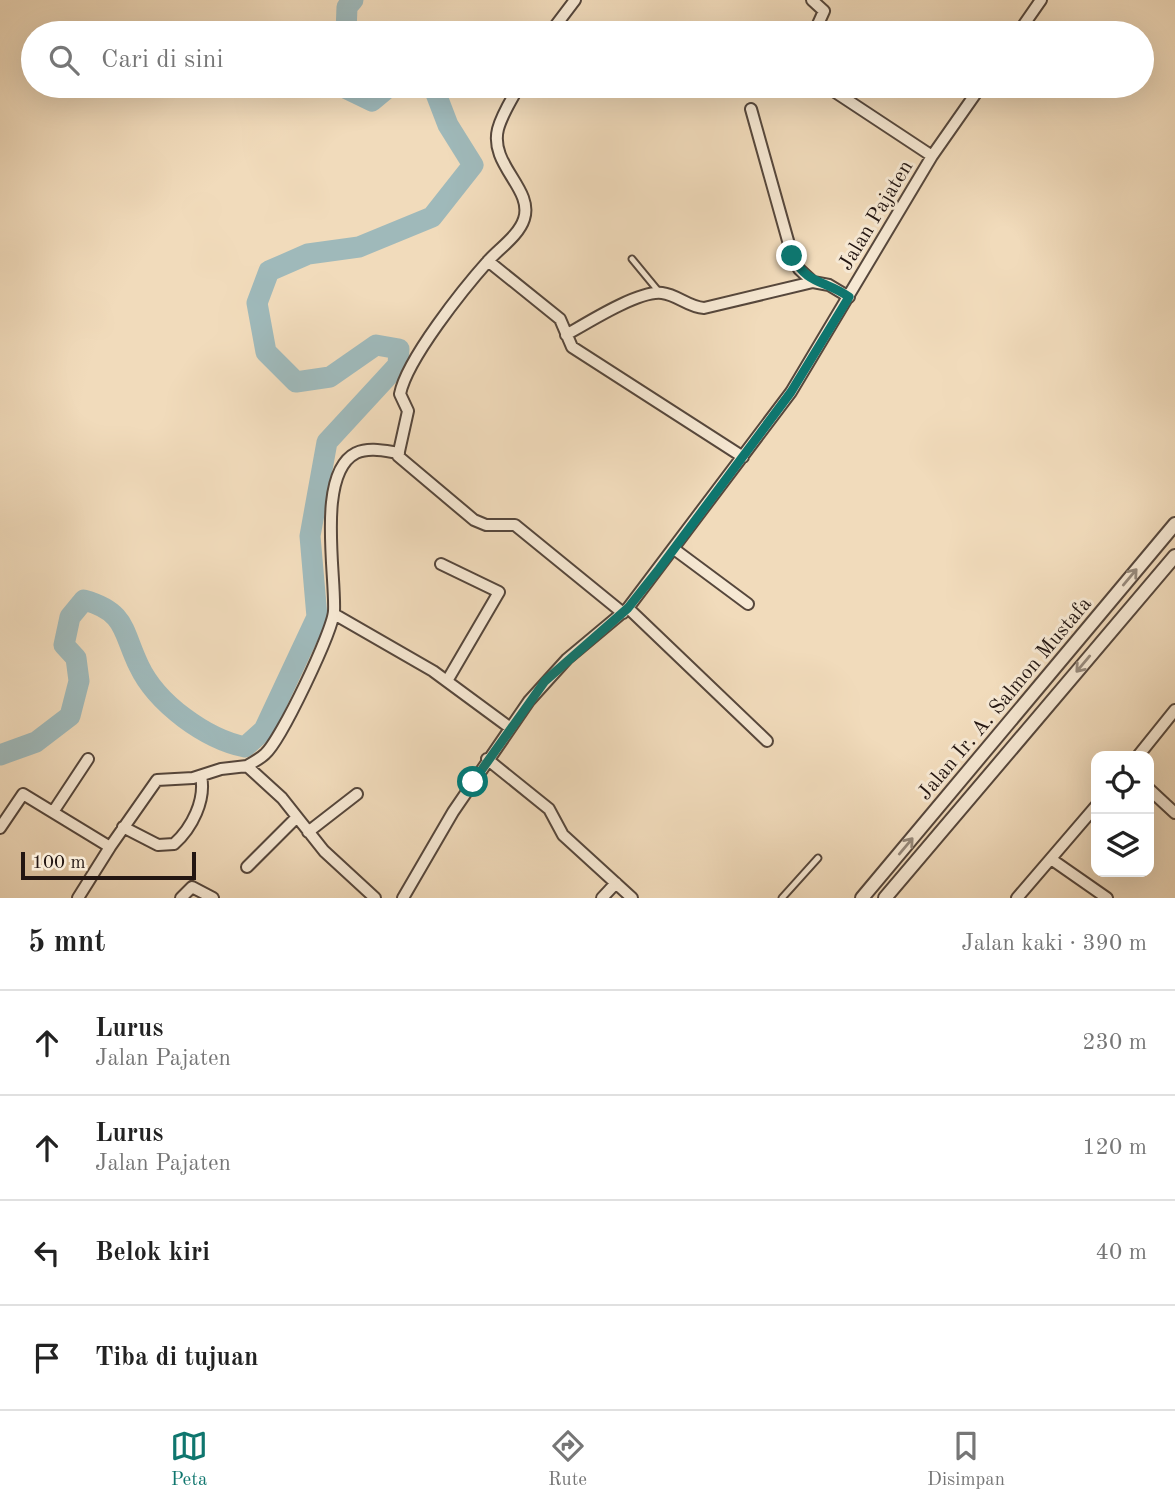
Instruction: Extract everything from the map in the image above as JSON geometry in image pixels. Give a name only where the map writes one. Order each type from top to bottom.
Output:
[{"type":"street","points":[[559,21],[575,0]]},
{"type":"street","points":[[812,0],[824,11],[819,21]]},
{"type":"street","points":[[1026,21],[1041,0]]},
{"type":"street","points":[[513,98],[498,130],[497,143],[500,162],[524,201],[525,218],[519,230],[488,261],[408,373],[400,394],[408,411],[399,459],[474,520],[486,525],[515,525],[625,611],[767,741]]},
{"type":"street","points":[[844,98],[932,156]]},
{"type":"street","name":"Jalan Pajaten","points":[[403,898],[509,727],[545,681],[567,659],[625,611],[731,474],[811,363],[932,156],[973,98]]},
{"type":"street","points":[[751,109],[792,256],[799,269],[813,282]]},
{"type":"street","points":[[488,261],[560,319],[565,325],[572,347],[599,366],[625,378],[743,457]]},
{"type":"street","points":[[566,335],[645,296],[660,293],[694,307],[704,308],[813,282],[829,285],[849,297]]},
{"type":"street","points":[[79,898],[123,827],[157,780],[201,776],[247,766],[266,754],[282,731],[334,614],[329,519],[342,469],[349,458],[366,450],[398,453]]},
{"type":"street","name":"Jalan Ir. A. Salmon Mustafa","points":[[862,898],[1175,524]]},
{"type":"street","points":[[674,549],[748,604]]},
{"type":"street","name":"Jalan Ir. A. Salmon Mustafa","points":[[886,898],[1175,556]]},
{"type":"street","points":[[441,564],[499,592],[447,681]]},
{"type":"street","points":[[334,614],[393,645],[509,727]]},
{"type":"street","points":[[1142,751],[1175,710]]},
{"type":"street","points":[[53,812],[88,759]]},
{"type":"street","points":[[487,759],[549,809],[563,835],[632,898]]},
{"type":"street","points":[[247,766],[282,798],[308,832],[375,898]]},
{"type":"street","points":[[123,827],[158,845],[174,844],[201,802],[201,776]]},
{"type":"street","points":[[0,828],[23,794],[110,847]]},
{"type":"street","points":[[308,832],[357,794]]},
{"type":"street","points":[[1154,794],[1175,813]]},
{"type":"street","points":[[1017,898],[1091,812]]},
{"type":"street","points":[[247,867],[297,817]]},
{"type":"street","points":[[1051,859],[1107,898]]},
{"type":"street","points":[[603,898],[616,883]]},
{"type":"street","points":[[181,898],[192,887],[213,898]]},
{"type":"lane","points":[[632,259],[660,293]]},
{"type":"lane","points":[[782,898],[818,858]]},
{"type":"waterway","points":[[346,21],[347,7],[353,0]]},
{"type":"waterway","points":[[366,98],[372,101],[376,98]]},
{"type":"waterway","points":[[0,755],[36,742],[70,716],[79,681],[76,658],[64,645],[70,617],[84,600],[108,610],[116,617],[147,680],[184,718],[215,736],[245,747],[264,730],[317,617],[310,536],[327,442],[398,365],[399,349],[376,345],[330,377],[296,382],[266,352],[257,303],[269,271],[308,254],[359,247],[432,217],[473,165],[448,125],[438,98]]},
{"type":"route","points":[[473,782],[497,744],[545,681],[628,608],[728,479],[811,363],[849,297],[829,285],[813,282],[799,269],[792,256]]}]
